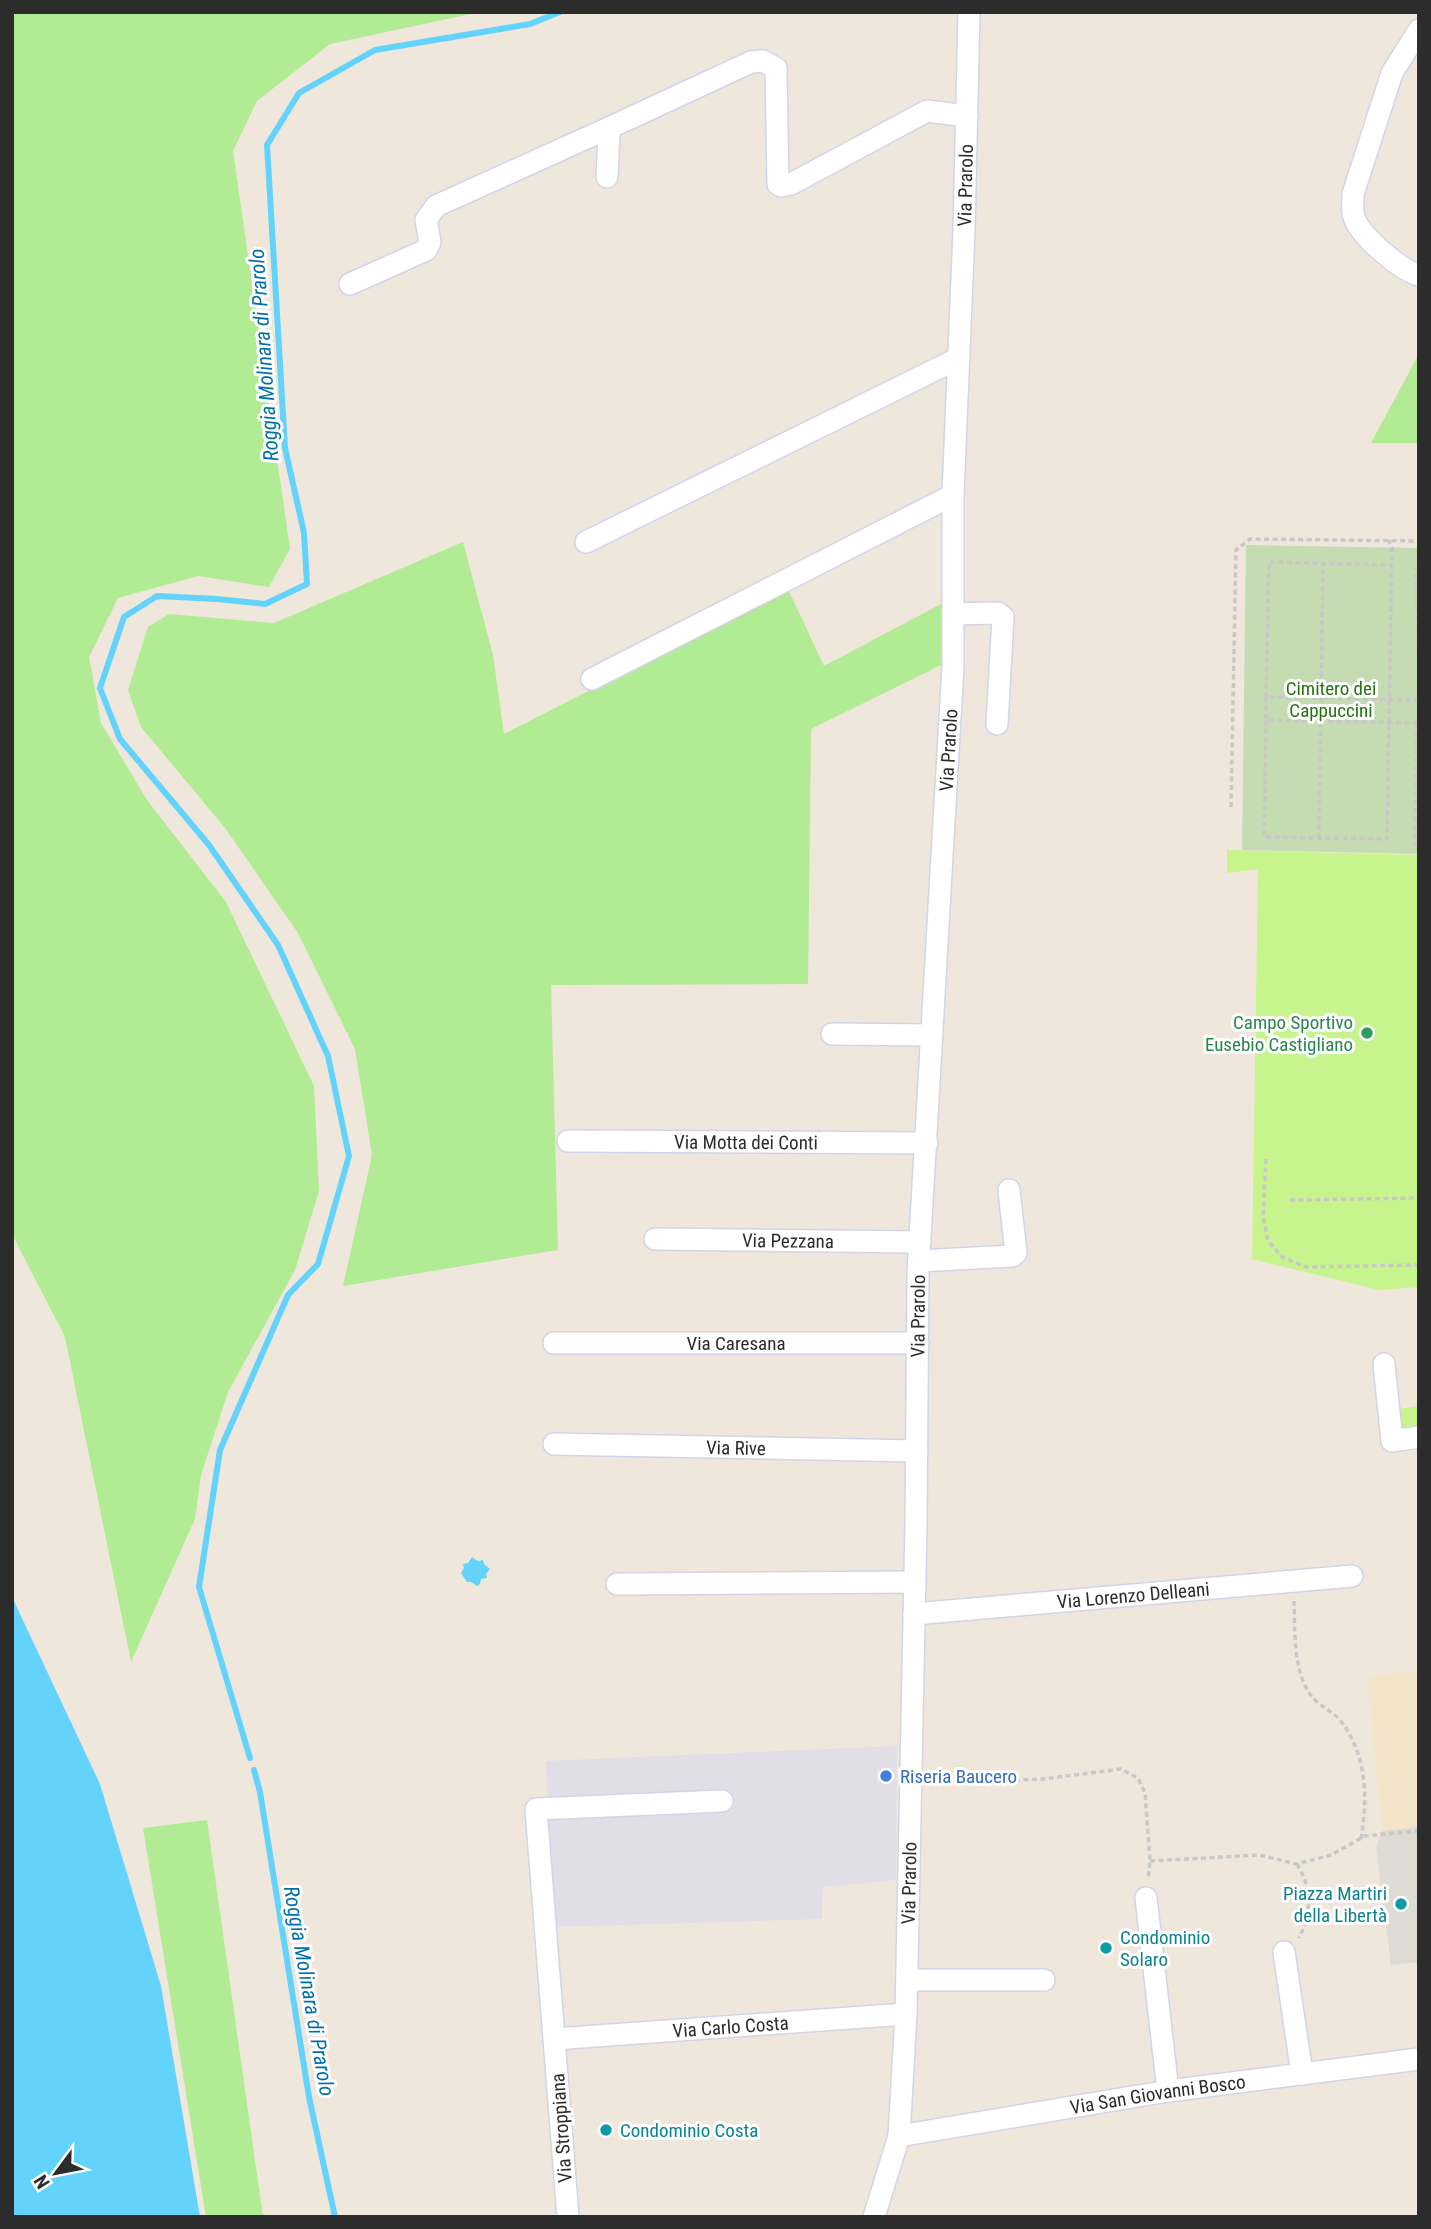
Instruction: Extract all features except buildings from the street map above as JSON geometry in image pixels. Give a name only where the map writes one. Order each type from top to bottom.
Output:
[{"type":"street","name":"Via Prarolo","points":[[874,2217],[899,2136],[906,2014],[919,1251],[953,666],[953,495],[969,12]]},
{"type":"street","points":[[1419,30],[1392,73],[1353,194],[1356,222],[1394,263],[1419,275]]},
{"type":"street","points":[[350,285],[426,250],[430,243],[426,220],[436,206],[751,62],[763,61],[776,68],[778,184],[781,186],[791,184],[927,111],[967,116]]},
{"type":"street","points":[[607,177],[611,127]]},
{"type":"street","points":[[586,542],[959,358]]},
{"type":"street","points":[[592,679],[953,495]]},
{"type":"street","points":[[953,614],[998,613],[1003,617],[998,724]]},
{"type":"street","points":[[832,1034],[932,1035]]},
{"type":"street","name":"Via Motta dei Conti","points":[[568,1141],[926,1143]]},
{"type":"street","name":"Via Pezzana","points":[[655,1239],[1012,1256],[1016,1254],[1009,1190]]},
{"type":"street","name":"Via Caresana","points":[[554,1343],[918,1343]]},
{"type":"street","points":[[1384,1364],[1392,1441],[1419,1437]]},
{"type":"street","name":"Via Rive","points":[[554,1444],[917,1451]]},
{"type":"street","name":"Via Lorenzo Delleani","points":[[914,1614],[1352,1576]]},
{"type":"street","points":[[617,1584],[915,1582]]},
{"type":"street","name":"Via Stroppiana","points":[[568,2217],[536,1809],[722,1801]]},
{"type":"street","points":[[1146,1898],[1168,2091]]},
{"type":"street","points":[[1285,1957],[1302,2074]]},
{"type":"street","points":[[907,1980],[1044,1980]]},
{"type":"street","name":"Via Carlo Costa","points":[[555,2039],[906,2014]]},
{"type":"street","name":"Via San Giovanni Bosco","points":[[899,2136],[1168,2091],[1419,2059]]},
{"type":"path","points":[[1231,807],[1236,550],[1250,539],[1419,541]]},
{"type":"path","points":[[1389,540],[1392,548],[1387,839],[1265,837],[1269,562],[1391,565]]},
{"type":"path","points":[[1319,838],[1323,563]]},
{"type":"path","points":[[1419,568],[1416,568],[1419,678]]},
{"type":"path","points":[[1266,697],[1419,699]]},
{"type":"path","points":[[1266,720],[1418,723],[1415,843],[1419,843]]},
{"type":"path","points":[[1266,1159],[1263,1217],[1268,1241],[1282,1257],[1306,1267],[1419,1265]]},
{"type":"path","points":[[1290,1200],[1419,1198]]},
{"type":"path","points":[[1293,1581],[1297,1652],[1303,1680],[1308,1692],[1337,1717],[1348,1732],[1361,1766],[1366,1791],[1361,1839]]},
{"type":"path","points":[[910,1785],[1031,1780],[1121,1769],[1138,1778],[1145,1793],[1150,1861],[1146,1898]]},
{"type":"path","points":[[1150,1861],[1259,1855],[1297,1864],[1331,1854],[1366,1836],[1419,1831]]},
{"type":"path","points":[[1285,1957],[1301,1933],[1309,1910],[1307,1880],[1297,1864]]},
{"type":"shaded area","points":[[1419,1671],[1419,1827],[1382,1831],[1367,1676]]},
{"type":"shaded area","name":"Riseria Baucero","points":[[897,1746],[896,1880],[823,1887],[822,1919],[554,1927],[546,1761]]},
{"type":"shaded area","name":"Piazza Martiri della Libertà","points":[[1419,1827],[1419,1962],[1391,1965],[1376,1846],[1382,1831]]},
{"type":"green space","points":[[12,12],[480,12],[330,44],[257,101],[233,151],[290,549],[269,587],[198,576],[118,598],[89,657],[101,723],[147,800],[226,902],[314,1086],[319,1191],[295,1270],[228,1392],[201,1475],[195,1519],[131,1662],[65,1337],[12,1234]]},
{"type":"green space","points":[[1419,354],[1419,443],[1371,443]]},
{"type":"green space","points":[[463,542],[493,655],[504,734],[788,589],[824,666],[941,604],[941,665],[811,729],[808,984],[551,985],[558,1250],[343,1286],[372,1155],[355,1049],[298,933],[225,828],[141,727],[128,690],[148,627],[169,614],[274,623]]},
{"type":"green space","name":"Cimitero dei Cappuccini","points":[[1246,545],[1419,548],[1419,854],[1242,850]]},
{"type":"green space","points":[[1227,850],[1419,855],[1419,1287],[1379,1290],[1252,1259],[1258,869],[1227,873]]},
{"type":"green space","points":[[1419,1406],[1419,1436],[1402,1438],[1393,1410]]},
{"type":"green space","points":[[207,1820],[263,2217],[206,2217],[143,1828]]},
{"type":"water","points":[[472,1557],[478,1561],[483,1560],[490,1569],[486,1574],[487,1578],[481,1579],[477,1586],[467,1582],[461,1573],[463,1564],[468,1563]]},
{"type":"water","points":[[12,1597],[100,1784],[161,1986],[200,2217],[12,2217]]},
{"type":"waterway","name":"Roggia Molinara di Prarolo","points":[[250,1758],[199,1587],[220,1450],[288,1295],[318,1264],[349,1156],[328,1056],[278,945],[209,845],[120,739],[100,688],[124,617],[157,596],[265,604],[307,584],[304,533],[285,448],[267,145],[299,93],[375,50],[530,24],[560,12]]},
{"type":"waterway","name":"Roggia Molinara di Prarolo","points":[[254,1770],[260,1792],[309,2097],[335,2217]]},
{"type":"place","name":"Campo Sportivo Eusebio Castigliano","points":[[1367,1033]]},
{"type":"place","name":"Riseria Baucero","points":[[886,1776]]},
{"type":"place","name":"Piazza Martiri della Libertà","points":[[1401,1904]]},
{"type":"place","name":"Condominio Solaro","points":[[1106,1948]]},
{"type":"place","name":"Condominio Costa","points":[[606,2130]]}]
